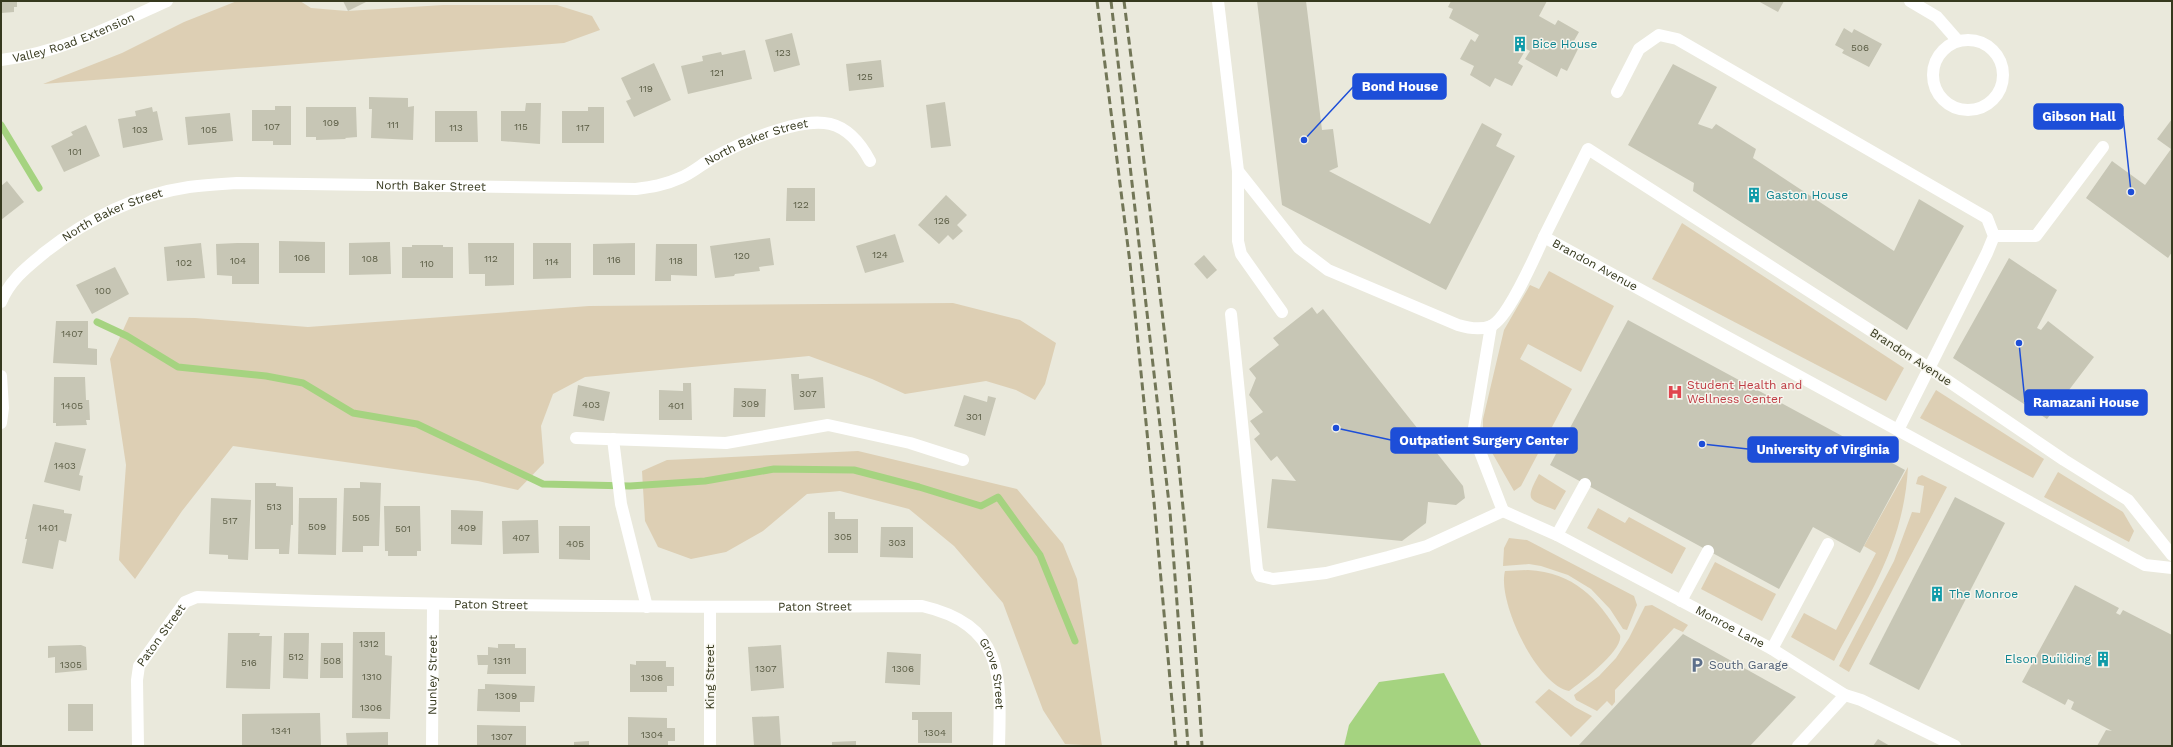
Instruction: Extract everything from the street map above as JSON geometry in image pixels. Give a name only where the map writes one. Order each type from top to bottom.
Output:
[{"type":"street","name":"Valley Road Extension","points":[[1,60],[17,58],[60,47],[167,1]]},
{"type":"street","points":[[1218,1],[1238,171],[1238,241],[1241,254],[1282,312]]},
{"type":"street","points":[[1910,1],[1937,17],[1958,41]]},
{"type":"street","points":[[1617,92],[1639,49],[1659,35],[1677,39],[1987,218],[1994,236],[1898,430]]},
{"type":"street","points":[[1970,40],[1986,45],[1999,58],[2003,69],[2003,81],[1999,92],[1992,101],[1982,108],[1970,111],[1959,110],[1948,105],[1940,98],[1934,87],[1932,76],[1934,65],[1939,54],[1947,46],[1958,41],[1970,40]]},
{"type":"street","name":"North Baker Street","points":[[1,302],[6,290],[29,265],[96,217],[126,204],[157,194],[189,187],[237,183],[636,189],[659,186],[682,178],[712,159],[757,137],[801,123],[815,121],[833,124],[849,133],[861,145],[870,161]]},
{"type":"street","points":[[1994,236],[2036,236],[2103,147]]},
{"type":"street","name":"Brandon Avenue","points":[[2172,555],[2128,500],[2064,460],[1929,368],[1588,149],[1544,237],[2145,565],[2172,568]]},
{"type":"street","points":[[1238,171],[1299,248],[1328,270],[1458,325],[1470,328],[1491,326]]},
{"type":"street","points":[[1231,314],[1257,570],[1260,576],[1272,579],[1326,572],[1388,557],[1427,546],[1503,512],[1477,444],[1474,428],[1491,326],[1505,312],[1544,237]]},
{"type":"street","points":[[1,376],[3,408],[1,423]]},
{"type":"street","points":[[576,438],[726,443],[828,425],[910,443],[963,460]]},
{"type":"street","points":[[613,440],[621,504],[647,607]]},
{"type":"street","points":[[1557,535],[1585,484]]},
{"type":"street","name":"Monroe Lane","points":[[1503,512],[1557,535],[1681,600],[1772,649],[1845,695],[1860,700],[1955,746]]},
{"type":"street","points":[[1772,649],[1828,544]]},
{"type":"street","points":[[1681,600],[1708,551]]},
{"type":"street","name":"Paton Street","points":[[138,746],[137,680],[139,666],[185,602],[197,597],[433,605],[710,608],[922,606],[943,611],[954,617]]},
{"type":"street","name":"Nunley Street","points":[[432,746],[433,605]]},
{"type":"street","name":"King Street","points":[[710,608],[710,746]]},
{"type":"street","name":"Grove Street","points":[[954,617],[966,623],[981,638],[992,656],[998,672],[1001,694],[999,746]]},
{"type":"street","points":[[1798,746],[1845,695]]},
{"type":"shaded area","points":[[237,1],[300,1],[311,8],[347,11],[443,5],[557,5],[592,16],[600,30],[564,43],[43,84],[122,53],[184,22]]},
{"type":"shaded area","points":[[1682,223],[1904,368],[1886,401],[1652,279]]},
{"type":"shaded area","points":[[1549,271],[1614,306],[1581,372],[1528,344],[1520,359],[1572,389],[1521,486],[1514,491],[1483,437],[1483,419],[1504,330],[1530,285],[1539,289]]},
{"type":"shaded area","points":[[953,303],[1020,320],[1056,343],[1045,384],[1035,400],[1016,390],[986,381],[905,394],[872,379],[809,356],[585,377],[553,394],[541,426],[544,463],[518,490],[478,481],[233,446],[182,511],[135,579],[119,560],[126,465],[110,359],[129,317],[195,318],[308,327],[589,306]]},
{"type":"shaded area","points":[[1936,390],[2044,459],[2033,478],[1920,418]]},
{"type":"shaded area","points":[[858,451],[1017,489],[1063,544],[1077,579],[1102,746],[1065,744],[1043,710],[1003,603],[954,546],[909,509],[840,491],[807,494],[763,531],[726,552],[691,559],[658,547],[645,521],[642,471],[667,460]]},
{"type":"shaded area","points":[[1908,467],[1900,521],[1892,545],[1872,591],[1834,661],[1791,637],[1804,613],[1836,630],[1876,553],[1864,546]]},
{"type":"shaded area","points":[[2058,472],[2123,512],[2134,531],[2129,542],[2044,497]]},
{"type":"shaded area","points":[[1539,474],[1566,491],[1555,510],[1539,504],[1532,498],[1531,495],[1534,483]]},
{"type":"shaded area","points":[[1922,475],[1947,487],[1849,672],[1839,666],[1894,561],[1912,512],[1920,513],[1924,486],[1916,484],[1918,477]]},
{"type":"shaded area","points":[[1598,508],[1625,523],[1629,517],[1686,548],[1672,574],[1587,528]]},
{"type":"shaded area","points":[[1509,538],[1527,540],[1634,596],[1637,605],[1627,630],[1623,629],[1610,609],[1591,589],[1568,575],[1541,566],[1529,564],[1503,566],[1504,548]]},
{"type":"shaded area","points":[[1715,562],[1776,594],[1762,621],[1701,589]]},
{"type":"shaded area","points":[[1528,570],[1559,576],[1583,589],[1602,609],[1620,635],[1615,649],[1609,657],[1591,674],[1569,691],[1557,685],[1544,674],[1533,659],[1513,621],[1507,602],[1504,585],[1505,571]]},
{"type":"shaded area","points":[[1652,605],[1688,625],[1683,632],[1674,628],[1615,690],[1615,702],[1612,706],[1607,701],[1597,711],[1576,700],[1574,695],[1599,676],[1616,658],[1629,638],[1645,606]]},
{"type":"shaded area","points":[[1444,673],[1482,746],[1344,746],[1349,725],[1379,682]]},
{"type":"shaded area","points":[[1549,689],[1575,707],[1592,716],[1571,737],[1535,702]]},
{"type":"building","points":[[1,1],[17,1],[17,7],[14,7],[14,12],[1,13]]},
{"type":"building","points":[[343,1],[368,1],[348,11]]},
{"type":"building","points":[[1257,1],[1306,1],[1322,130],[1333,129],[1338,167],[1329,171],[1430,224],[1482,123],[1502,134],[1496,146],[1515,156],[1446,290],[1282,205]]},
{"type":"building","name":"Bice House","points":[[1451,1],[1547,1],[1539,16],[1555,25],[1558,20],[1579,32],[1571,46],[1578,49],[1567,71],[1561,68],[1557,77],[1525,59],[1530,51],[1526,49],[1518,63],[1523,66],[1512,86],[1495,78],[1490,87],[1470,75],[1474,66],[1460,59],[1471,39],[1475,42],[1479,35],[1449,18],[1453,9],[1448,7]]},
{"type":"building","points":[[1758,1],[1784,1],[1778,12]]},
{"type":"building","points":[[1844,28],[1852,33],[1854,29],[1882,44],[1869,67],[1842,53],[1844,50],[1835,45]]},
{"type":"building","points":[[792,33],[800,65],[774,72],[765,40]]},
{"type":"building","points":[[745,50],[752,79],[688,94],[681,66],[703,61],[702,56],[721,52],[722,55]]},
{"type":"building","points":[[881,60],[884,87],[849,91],[846,64]]},
{"type":"building","points":[[654,63],[671,100],[634,117],[626,101],[631,99],[621,78]]},
{"type":"building","name":"Gaston House","points":[[1673,64],[1717,87],[1698,124],[1712,129],[1716,124],[1756,149],[1753,158],[1894,251],[1919,199],[1964,226],[1907,330],[1693,191],[1694,183],[1628,145]]},
{"type":"building","points":[[369,97],[408,98],[408,107],[414,106],[413,140],[371,138],[372,109],[369,109]]},
{"type":"building","points":[[945,102],[951,146],[931,148],[926,105]]},
{"type":"building","points":[[526,103],[541,103],[540,144],[501,141],[501,111],[525,111]]},
{"type":"building","points":[[275,106],[291,106],[291,145],[273,145],[273,141],[252,141],[252,110],[275,110]]},
{"type":"building","points":[[152,107],[153,112],[157,111],[163,140],[123,148],[118,119],[136,116],[135,111]]},
{"type":"building","points":[[306,107],[356,107],[357,137],[316,140],[316,137],[306,137]]},
{"type":"building","points":[[588,107],[604,107],[604,143],[562,143],[562,111],[588,111]]},
{"type":"building","points":[[435,111],[477,111],[478,142],[435,142]]},
{"type":"building","points":[[230,113],[233,141],[188,145],[185,117]]},
{"type":"building","points":[[2172,119],[2172,252],[2168,258],[2086,198],[2112,161],[2145,185],[2171,149],[2157,139]]},
{"type":"building","points":[[86,125],[100,156],[64,172],[51,146],[73,135],[71,132]]},
{"type":"building","points":[[7,181],[24,202],[1,220],[1,186]]},
{"type":"building","points":[[787,188],[815,188],[815,221],[786,221]]},
{"type":"building","points":[[946,195],[967,215],[957,225],[963,231],[953,240],[948,235],[939,244],[918,225]]},
{"type":"building","points":[[895,234],[904,262],[865,273],[856,246]]},
{"type":"building","points":[[770,238],[774,265],[759,267],[760,271],[715,278],[710,246]]},
{"type":"building","points":[[279,241],[325,242],[325,273],[279,273]]},
{"type":"building","points":[[390,242],[391,274],[349,275],[349,243]]},
{"type":"building","points":[[201,243],[205,278],[167,281],[164,247]]},
{"type":"building","points":[[259,243],[259,284],[232,284],[232,276],[217,275],[216,244]]},
{"type":"building","points":[[468,243],[514,243],[514,285],[485,286],[485,274],[469,274]]},
{"type":"building","points":[[533,243],[571,243],[571,278],[533,279]]},
{"type":"building","points":[[635,243],[635,275],[593,275],[593,244]]},
{"type":"building","points":[[656,244],[697,244],[697,276],[671,275],[671,281],[655,281]]},
{"type":"building","points":[[412,245],[443,245],[443,247],[453,247],[453,278],[402,278],[402,247],[412,247]]},
{"type":"building","points":[[1204,255],[1217,270],[1207,279],[1194,264]]},
{"type":"building","points":[[2009,258],[2057,290],[2037,328],[2041,330],[2048,321],[2094,357],[2047,419],[1953,358]]},
{"type":"building","points":[[115,267],[129,294],[92,314],[76,285]]},
{"type":"building","points":[[1312,307],[1317,314],[1323,309],[1463,486],[1465,498],[1456,505],[1428,502],[1426,523],[1402,541],[1267,528],[1272,479],[1296,481],[1277,456],[1271,461],[1254,439],[1260,434],[1250,421],[1263,412],[1249,395],[1256,378],[1249,369],[1279,345],[1273,338]]},
{"type":"building","name":"Student Health and Wellness Center","points":[[1628,320],[1905,470],[1860,553],[1813,527],[1779,589],[1550,465]]},
{"type":"building","points":[[56,321],[88,321],[88,348],[97,349],[97,365],[53,363]]},
{"type":"building","points":[[791,374],[799,374],[799,379],[823,377],[825,408],[794,410]]},
{"type":"building","points":[[54,377],[85,377],[86,400],[89,400],[90,420],[86,420],[87,425],[56,426],[56,423],[53,423]]},
{"type":"building","points":[[683,383],[691,383],[692,420],[659,420],[659,390],[683,391]]},
{"type":"building","points":[[578,385],[610,392],[604,421],[573,416]]},
{"type":"building","points":[[734,388],[766,389],[765,417],[733,417]]},
{"type":"building","points":[[964,395],[987,402],[988,396],[996,398],[985,436],[954,426]]},
{"type":"building","points":[[55,442],[86,449],[79,475],[83,476],[80,491],[44,482]]},
{"type":"building","points":[[360,482],[381,483],[379,546],[363,546],[363,552],[342,552],[344,488],[360,488]]},
{"type":"building","points":[[255,483],[276,483],[276,486],[293,487],[293,525],[291,525],[289,554],[279,554],[279,549],[255,549]]},
{"type":"building","name":"The Monroe","points":[[1955,497],[2005,523],[1919,690],[1869,664]]},
{"type":"building","points":[[211,498],[251,500],[248,560],[228,559],[228,555],[209,554]]},
{"type":"building","points":[[299,498],[337,498],[336,555],[298,554]]},
{"type":"building","points":[[33,504],[64,510],[64,513],[72,514],[66,542],[59,540],[53,569],[22,563],[27,539],[25,539]]},
{"type":"building","points":[[384,506],[420,506],[421,551],[417,551],[417,556],[388,556],[388,551],[385,551]]},
{"type":"building","points":[[451,510],[483,511],[482,545],[451,544]]},
{"type":"building","points":[[828,512],[835,512],[835,519],[858,519],[858,553],[828,553]]},
{"type":"building","points":[[538,520],[539,553],[503,554],[502,521]]},
{"type":"building","points":[[559,526],[590,526],[590,560],[559,559]]},
{"type":"building","points":[[881,527],[913,527],[913,558],[880,557]]},
{"type":"building","name":"Elson Builiding","points":[[2075,585],[2119,608],[2116,613],[2120,615],[2123,610],[2172,635],[2172,746],[2097,746],[2106,730],[2112,731],[2071,709],[2074,702],[2068,699],[2065,705],[2022,682]]},
{"type":"building","points":[[353,632],[385,632],[385,655],[392,656],[390,719],[352,718]]},
{"type":"building","points":[[228,633],[260,633],[259,636],[272,636],[270,689],[226,688]]},
{"type":"building","points":[[284,633],[309,633],[308,679],[283,678]]},
{"type":"building","name":"South Garage","points":[[1683,634],[1796,697],[1750,746],[1578,746]]},
{"type":"building","points":[[321,643],[343,643],[343,678],[320,678]]},
{"type":"building","points":[[498,644],[515,644],[515,648],[526,648],[526,674],[487,674],[488,665],[478,665],[477,655],[488,655],[488,647],[498,648]]},
{"type":"building","points":[[81,645],[86,647],[87,670],[55,673],[55,657],[48,658],[48,646]]},
{"type":"building","points":[[781,645],[784,688],[751,691],[748,647]]},
{"type":"building","points":[[887,652],[921,654],[920,685],[885,683]]},
{"type":"building","points":[[636,661],[666,661],[666,667],[674,667],[674,686],[667,686],[667,692],[630,692],[630,664],[636,665]]},
{"type":"building","points":[[485,684],[535,686],[534,702],[520,702],[520,712],[477,711],[478,689],[485,689]]},
{"type":"building","points":[[68,704],[93,704],[93,731],[68,731]]},
{"type":"building","points":[[912,712],[952,712],[952,743],[918,743],[918,720],[912,720]]},
{"type":"building","points":[[320,713],[321,746],[242,746],[242,714]]},
{"type":"building","points":[[779,716],[781,746],[754,746],[752,717]]},
{"type":"building","points":[[628,717],[667,718],[667,728],[675,728],[675,741],[668,741],[668,746],[628,746]]},
{"type":"building","points":[[477,725],[526,726],[526,746],[477,746]]},
{"type":"building","points":[[388,732],[388,746],[347,746],[346,733]]},
{"type":"building","points":[[1878,739],[1890,746],[1873,746]]},
{"type":"building","points":[[589,741],[589,746],[574,746],[574,742]]},
{"type":"building","points":[[856,741],[856,746],[832,746],[832,742]]},
{"type":"waterway","points":[[1,125],[39,188]]},
{"type":"waterway","points":[[97,322],[127,336],[178,367],[266,376],[303,383],[353,413],[417,424],[543,484],[630,486],[705,481],[774,469],[854,470],[919,487],[981,506],[998,497],[1040,555],[1075,641]]},
{"type":"railway","points":[[1097,1],[1130,263],[1154,502],[1176,746]]},
{"type":"railway","points":[[1111,1],[1170,512],[1188,746]]},
{"type":"railway","points":[[1124,1],[1179,466],[1196,653],[1202,746]]},
{"type":"place","name":"Bice House","points":[[1520,44]]},
{"type":"place","name":"Bond House","points":[[1304,140]]},
{"type":"place","name":"Gibson Hall","points":[[2131,192]]},
{"type":"place","name":"Gaston House","points":[[1754,195]]},
{"type":"place","name":"Ramazani House","points":[[2019,343]]},
{"type":"place","name":"Student Health and Wellness Center","points":[[1675,392]]},
{"type":"place","name":"Outpatient Surgery Center","points":[[1336,428]]},
{"type":"place","name":"University of Virginia","points":[[1702,444]]},
{"type":"place","name":"The Monroe","points":[[1937,594]]},
{"type":"place","name":"Elson Builiding","points":[[2103,659]]},
{"type":"place","name":"South Garage","points":[[1697,665]]}]
